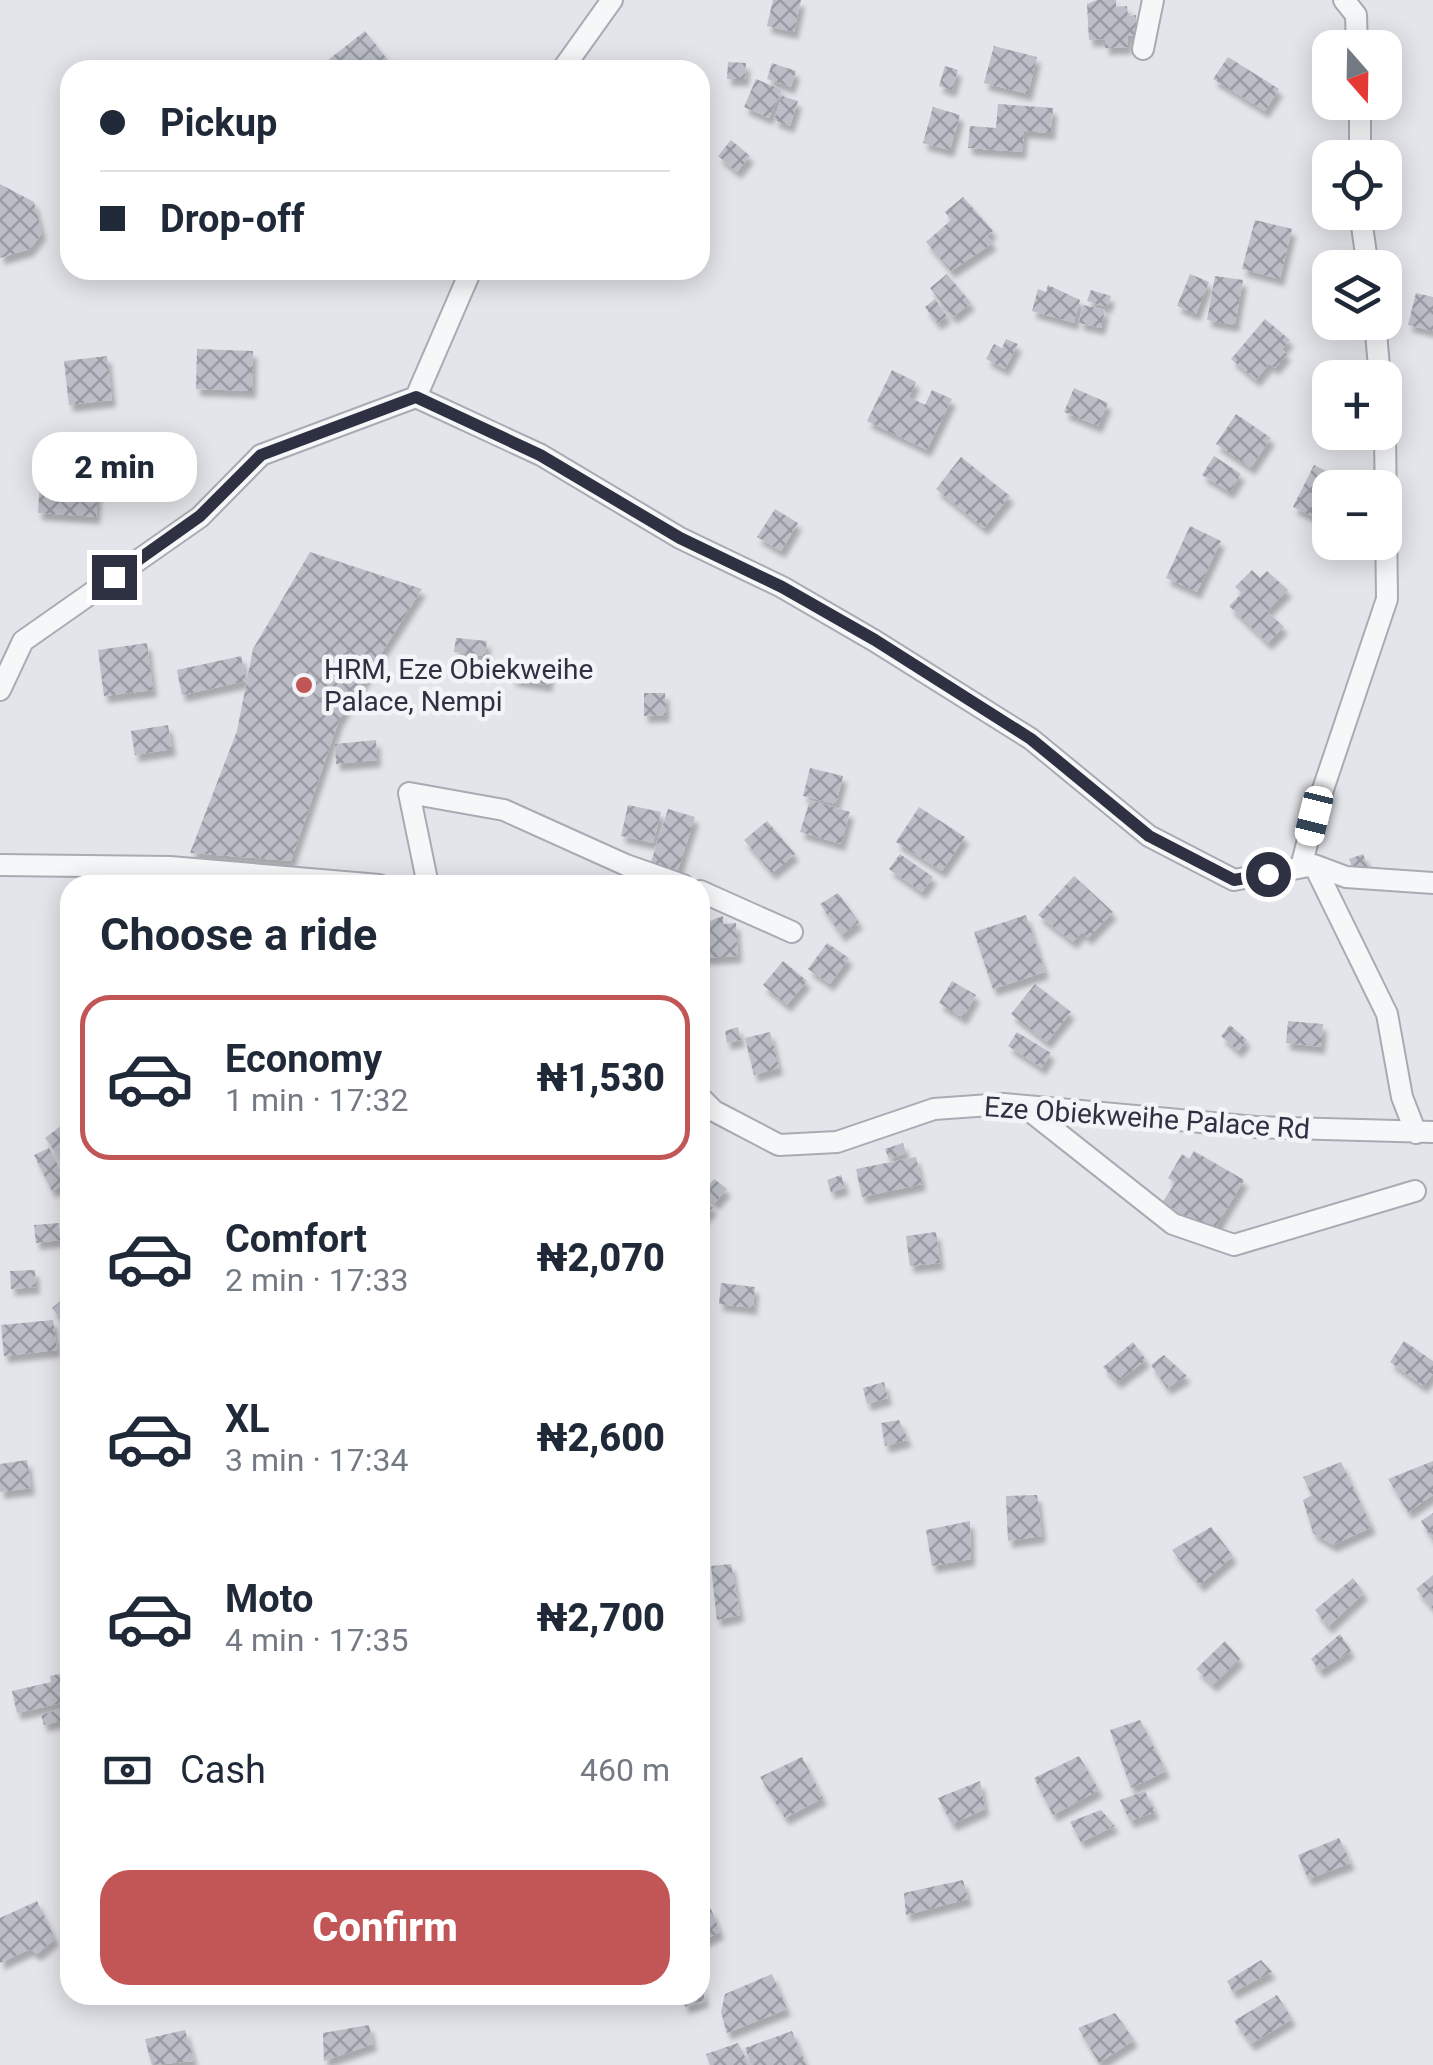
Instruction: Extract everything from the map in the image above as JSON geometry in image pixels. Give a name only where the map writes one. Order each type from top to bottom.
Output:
[{"type":"street","points":[[569,60],[612,0]]},
{"type":"street","points":[[1142,49],[1153,0]]},
{"type":"street","points":[[1344,0],[1356,15],[1357,30]]},
{"type":"street","points":[[416,397],[466,280]]},
{"type":"street","points":[[0,690],[23,640],[200,516],[261,455],[416,397],[540,455],[680,538],[782,587],[875,640],[1031,739],[1149,836],[1234,880],[1308,866],[1346,876],[1433,883]]},
{"type":"street","points":[[1385,450],[1387,600],[1314,816],[1308,866],[1386,1014],[1402,1097],[1424,1132]]},
{"type":"street","points":[[426,875],[409,792],[504,810],[655,875]]},
{"type":"street","points":[[0,865],[170,867],[263,875]]},
{"type":"street","points":[[710,895],[792,932]]},
{"type":"street","name":"Eze Obiekweihe Palace Rd","points":[[710,1106],[779,1145],[837,1142],[934,1109],[1023,1106],[1256,1127],[1424,1132]]},
{"type":"street","points":[[1023,1106],[1173,1224],[1234,1245],[1415,1190]]},
{"type":"building","points":[[773,0],[801,0],[794,32],[767,26]]},
{"type":"building","points":[[1116,0],[1116,7],[1127,6],[1128,16],[1136,15],[1137,35],[1128,36],[1128,47],[1105,48],[1105,39],[1089,40],[1087,4]]},
{"type":"building","points":[[365,31],[388,60],[328,60]]},
{"type":"building","points":[[994,46],[1037,57],[1028,94],[984,83]]},
{"type":"building","points":[[1228,57],[1279,89],[1265,111],[1213,79]]},
{"type":"building","points":[[728,62],[746,63],[745,79],[727,79]]},
{"type":"building","points":[[772,63],[796,71],[791,87],[767,79]]},
{"type":"building","points":[[945,66],[958,70],[952,90],[939,86]]},
{"type":"building","points":[[756,79],[782,90],[769,118],[744,107]]},
{"type":"building","points":[[782,96],[798,101],[790,126],[774,120]]},
{"type":"building","points":[[998,104],[1053,108],[1051,133],[1024,131],[1022,152],[968,148],[970,126],[996,128]]},
{"type":"building","points":[[933,107],[960,115],[950,150],[923,143]]},
{"type":"building","points":[[731,140],[750,156],[737,172],[718,156]]},
{"type":"building","points":[[0,184],[34,202],[42,233],[30,249],[0,258]]},
{"type":"building","points":[[963,197],[993,231],[987,236],[993,243],[951,271],[926,242],[951,220],[945,212]]},
{"type":"building","points":[[1255,220],[1292,229],[1280,279],[1242,269]]},
{"type":"building","points":[[947,274],[971,303],[953,317],[930,288]]},
{"type":"building","points":[[1190,274],[1209,282],[1196,314],[1177,306]]},
{"type":"building","points":[[1215,276],[1243,280],[1235,325],[1207,320]]},
{"type":"building","points":[[1048,285],[1080,300],[1074,323],[1032,311],[1038,289],[1046,292]]},
{"type":"building","points":[[1091,290],[1111,296],[1107,307],[1087,301]]},
{"type":"building","points":[[1416,293],[1433,297],[1433,331],[1408,325]]},
{"type":"building","points":[[935,299],[947,316],[937,323],[925,307]]},
{"type":"building","points":[[1083,305],[1105,310],[1101,328],[1079,323]]},
{"type":"building","points":[[1265,319],[1290,340],[1282,349],[1287,354],[1275,368],[1269,364],[1256,380],[1231,359]]},
{"type":"building","points":[[1006,339],[1018,344],[1005,369],[986,359],[994,344],[1002,348]]},
{"type":"building","points":[[197,349],[253,351],[252,391],[196,389]]},
{"type":"building","points":[[107,356],[112,400],[69,405],[64,361]]},
{"type":"building","points":[[892,370],[916,382],[909,397],[925,405],[932,390],[952,399],[927,450],[867,421]]},
{"type":"building","points":[[1074,388],[1108,403],[1098,426],[1064,412]]},
{"type":"building","points":[[1236,414],[1271,438],[1251,468],[1216,444]]},
{"type":"building","points":[[1214,456],[1241,474],[1230,492],[1202,475]]},
{"type":"building","points":[[961,457],[1010,496],[984,528],[936,489]]},
{"type":"building","points":[[1314,465],[1324,470],[1312,470],[1312,516],[1293,507]]},
{"type":"building","points":[[40,481],[98,485],[96,517],[38,513]]},
{"type":"building","points":[[775,509],[798,523],[781,551],[757,537]]},
{"type":"building","points":[[1190,526],[1221,541],[1197,592],[1166,578]]},
{"type":"building","name":"HRM, Eze Obiekweihe Palace, Nempi","points":[[310,552],[422,589],[339,720],[291,861],[190,853],[237,731],[253,649]]},
{"type":"building","points":[[1252,570],[1260,578],[1267,571],[1288,590],[1267,611],[1284,627],[1268,643],[1229,606],[1242,593],[1235,587]]},
{"type":"building","points":[[456,638],[487,641],[485,656],[454,652]]},
{"type":"building","points":[[147,643],[153,690],[104,696],[98,650]]},
{"type":"building","points":[[241,656],[246,681],[182,695],[177,670]]},
{"type":"building","points":[[515,661],[551,668],[548,685],[512,679]]},
{"type":"building","points":[[644,693],[665,693],[666,715],[644,716]]},
{"type":"building","points":[[168,725],[172,749],[135,755],[131,731]]},
{"type":"building","points":[[376,740],[377,760],[336,764],[335,744]]},
{"type":"building","points":[[810,768],[843,776],[836,804],[803,796]]},
{"type":"building","points":[[810,800],[850,812],[841,844],[800,832]]},
{"type":"building","points":[[628,805],[661,812],[653,843],[621,836]]},
{"type":"building","points":[[919,807],[965,837],[942,871],[896,842]]},
{"type":"building","points":[[668,809],[695,817],[677,873],[650,865]]},
{"type":"building","points":[[767,821],[795,854],[772,873],[744,840]]},
{"type":"building","points":[[900,854],[933,877],[922,892],[889,869]]},
{"type":"building","points":[[1363,854],[1369,869],[1355,874],[1349,859]]},
{"type":"building","points":[[1074,876],[1113,912],[1088,938],[1082,932],[1073,942],[1038,915]]},
{"type":"building","points":[[838,893],[859,922],[841,935],[820,904]]},
{"type":"building","points":[[1026,915],[1045,972],[993,989],[974,932]]},
{"type":"building","points":[[723,916],[723,924],[736,923],[738,956],[710,957],[710,921]]},
{"type":"building","points":[[827,943],[849,958],[830,984],[808,969]]},
{"type":"building","points":[[783,961],[807,981],[787,1005],[763,985]]},
{"type":"building","points":[[952,981],[976,995],[963,1018],[939,1003]]},
{"type":"building","points":[[1035,984],[1071,1012],[1047,1042],[1011,1014]]},
{"type":"building","points":[[1288,1021],[1323,1024],[1321,1047],[1286,1043]]},
{"type":"building","points":[[1230,1025],[1247,1040],[1238,1051],[1221,1036]]},
{"type":"building","points":[[738,1027],[741,1040],[727,1043],[725,1031]]},
{"type":"building","points":[[770,1032],[779,1068],[754,1075],[745,1038]]},
{"type":"building","points":[[1017,1032],[1051,1053],[1042,1068],[1008,1046]]},
{"type":"building","points":[[60,1127],[60,1158],[45,1138]]},
{"type":"building","points":[[903,1143],[906,1153],[889,1159],[885,1149]]},
{"type":"building","points":[[49,1148],[60,1169],[60,1187],[52,1191],[34,1155]]},
{"type":"building","points":[[1194,1151],[1244,1180],[1213,1232],[1162,1203],[1175,1183],[1168,1178],[1182,1154],[1189,1159]]},
{"type":"building","points":[[916,1157],[922,1184],[862,1197],[856,1169]]},
{"type":"building","points":[[841,1175],[845,1188],[831,1192],[827,1180]]},
{"type":"building","points":[[714,1179],[727,1189],[715,1203],[710,1199],[710,1184]]},
{"type":"building","points":[[59,1223],[60,1240],[36,1243],[34,1225]]},
{"type":"building","points":[[936,1232],[940,1263],[910,1266],[906,1236]]},
{"type":"building","points":[[35,1270],[36,1287],[11,1289],[10,1271]]},
{"type":"building","points":[[721,1283],[755,1287],[753,1308],[719,1304]]},
{"type":"building","points":[[60,1301],[60,1318],[52,1308]]},
{"type":"building","points":[[53,1320],[57,1350],[4,1356],[1,1325]]},
{"type":"building","points":[[1404,1341],[1433,1361],[1433,1374],[1423,1386],[1390,1362]]},
{"type":"building","points":[[1133,1342],[1146,1360],[1117,1382],[1103,1367]]},
{"type":"building","points":[[1164,1355],[1187,1376],[1167,1388],[1151,1365]]},
{"type":"building","points":[[884,1382],[888,1398],[867,1404],[863,1388]]},
{"type":"building","points":[[899,1420],[908,1440],[885,1446],[881,1423]]},
{"type":"building","points":[[27,1460],[31,1488],[0,1492],[0,1464]]},
{"type":"building","points":[[1433,1461],[1433,1495],[1408,1512],[1388,1479]]},
{"type":"building","points":[[1341,1462],[1372,1527],[1333,1545],[1313,1533],[1303,1500],[1312,1495],[1303,1477]]},
{"type":"building","points":[[1037,1495],[1042,1536],[1008,1541],[1006,1496]]},
{"type":"building","points":[[1433,1513],[1433,1541],[1421,1521]]},
{"type":"building","points":[[970,1521],[971,1559],[932,1566],[926,1530]]},
{"type":"building","points":[[1211,1527],[1233,1556],[1200,1585],[1172,1550]]},
{"type":"building","points":[[731,1564],[740,1615],[717,1620],[711,1566]]},
{"type":"building","points":[[1433,1575],[1433,1609],[1416,1589]]},
{"type":"building","points":[[1353,1578],[1364,1593],[1328,1627],[1315,1610]]},
{"type":"building","points":[[1340,1634],[1351,1651],[1320,1671],[1311,1659]]},
{"type":"building","points":[[1225,1641],[1240,1659],[1213,1685],[1196,1669]]},
{"type":"building","points":[[60,1674],[60,1703],[17,1713],[12,1691],[51,1682],[50,1676]]},
{"type":"building","points":[[60,1709],[60,1721],[44,1725],[41,1715]]},
{"type":"building","points":[[1140,1720],[1166,1771],[1131,1788],[1110,1730]]},
{"type":"building","points":[[1079,1756],[1099,1790],[1053,1815],[1034,1778]]},
{"type":"building","points":[[802,1757],[823,1798],[785,1818],[760,1777]]},
{"type":"building","points":[[980,1781],[985,1809],[952,1824],[938,1798]]},
{"type":"building","points":[[1145,1791],[1155,1812],[1130,1821],[1120,1800]]},
{"type":"building","points":[[1101,1810],[1115,1826],[1081,1842],[1070,1822]]},
{"type":"building","points":[[1339,1838],[1351,1863],[1308,1879],[1298,1855]]},
{"type":"building","points":[[963,1880],[968,1899],[906,1915],[904,1893]]},
{"type":"building","points":[[37,1901],[55,1939],[37,1954],[30,1949],[0,1963],[0,1918]]},
{"type":"building","points":[[710,1909],[720,1932],[710,1937]]},
{"type":"building","points":[[1261,1960],[1272,1972],[1233,1992],[1227,1981]]},
{"type":"building","points":[[772,1974],[787,2009],[727,2033],[721,2012],[725,1994]]},
{"type":"building","points":[[1277,1995],[1292,2019],[1251,2044],[1234,2021]]},
{"type":"building","points":[[1115,2013],[1134,2040],[1099,2063],[1078,2028]]},
{"type":"building","points":[[369,2025],[373,2044],[324,2061],[323,2033]]},
{"type":"building","points":[[185,2030],[194,2061],[152,2065],[145,2039]]},
{"type":"building","points":[[792,2031],[806,2065],[751,2065],[745,2048]]},
{"type":"building","points":[[738,2043],[749,2065],[710,2065],[706,2054]]},
{"type":"place","name":"HRM, Eze Obiekweihe Palace, Nempi","points":[[304,685]]},
{"type":"route","points":[[114,577],[200,516],[261,455],[416,397],[540,455],[680,538],[782,587],[875,640],[1031,739],[1149,836],[1234,880],[1268,874]]}]
